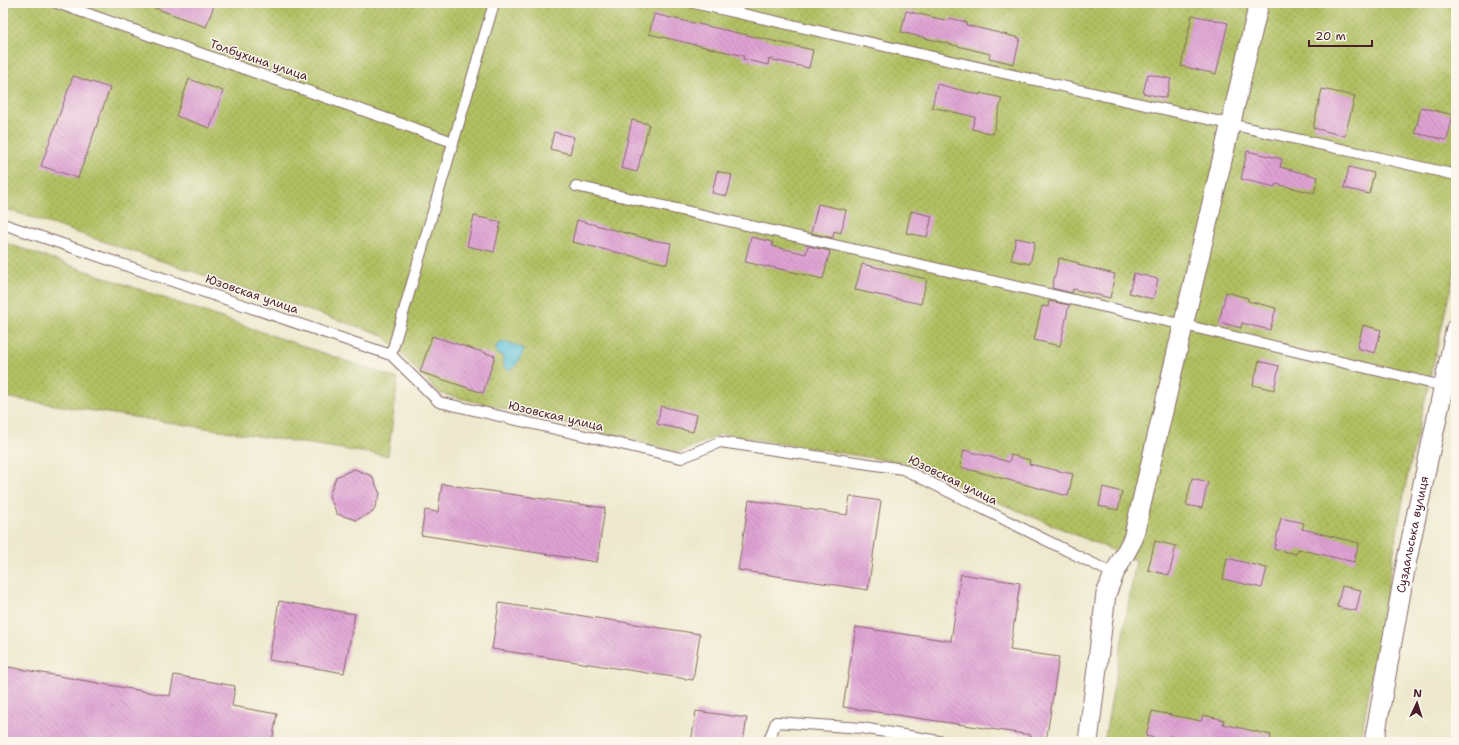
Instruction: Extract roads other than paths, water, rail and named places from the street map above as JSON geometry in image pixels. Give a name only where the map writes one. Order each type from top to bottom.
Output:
[{"type":"street","points":[[1088,742],[1106,594],[1114,574],[1132,539],[1184,325],[1259,3]]},
{"type":"street","name":"Суздальська вулиця","points":[[1374,742],[1406,564],[1456,328]]},
{"type":"lane","name":"Толбухина улица","points":[[57,3],[454,142]]},
{"type":"lane","points":[[391,355],[494,3]]},
{"type":"lane","points":[[694,3],[1456,175]]},
{"type":"lane","points":[[576,186],[1184,325],[1443,386]]},
{"type":"lane","name":"Юзовская улица","points":[[3,224],[391,355],[439,402],[681,458],[720,442],[903,469],[1114,574]]},
{"type":"lane","points":[[768,742],[776,722],[862,728],[945,742]]},
{"type":"water","points":[[505,342],[514,344],[524,349],[518,363],[509,370],[504,366],[503,357],[496,351],[496,346],[499,343]]}]
